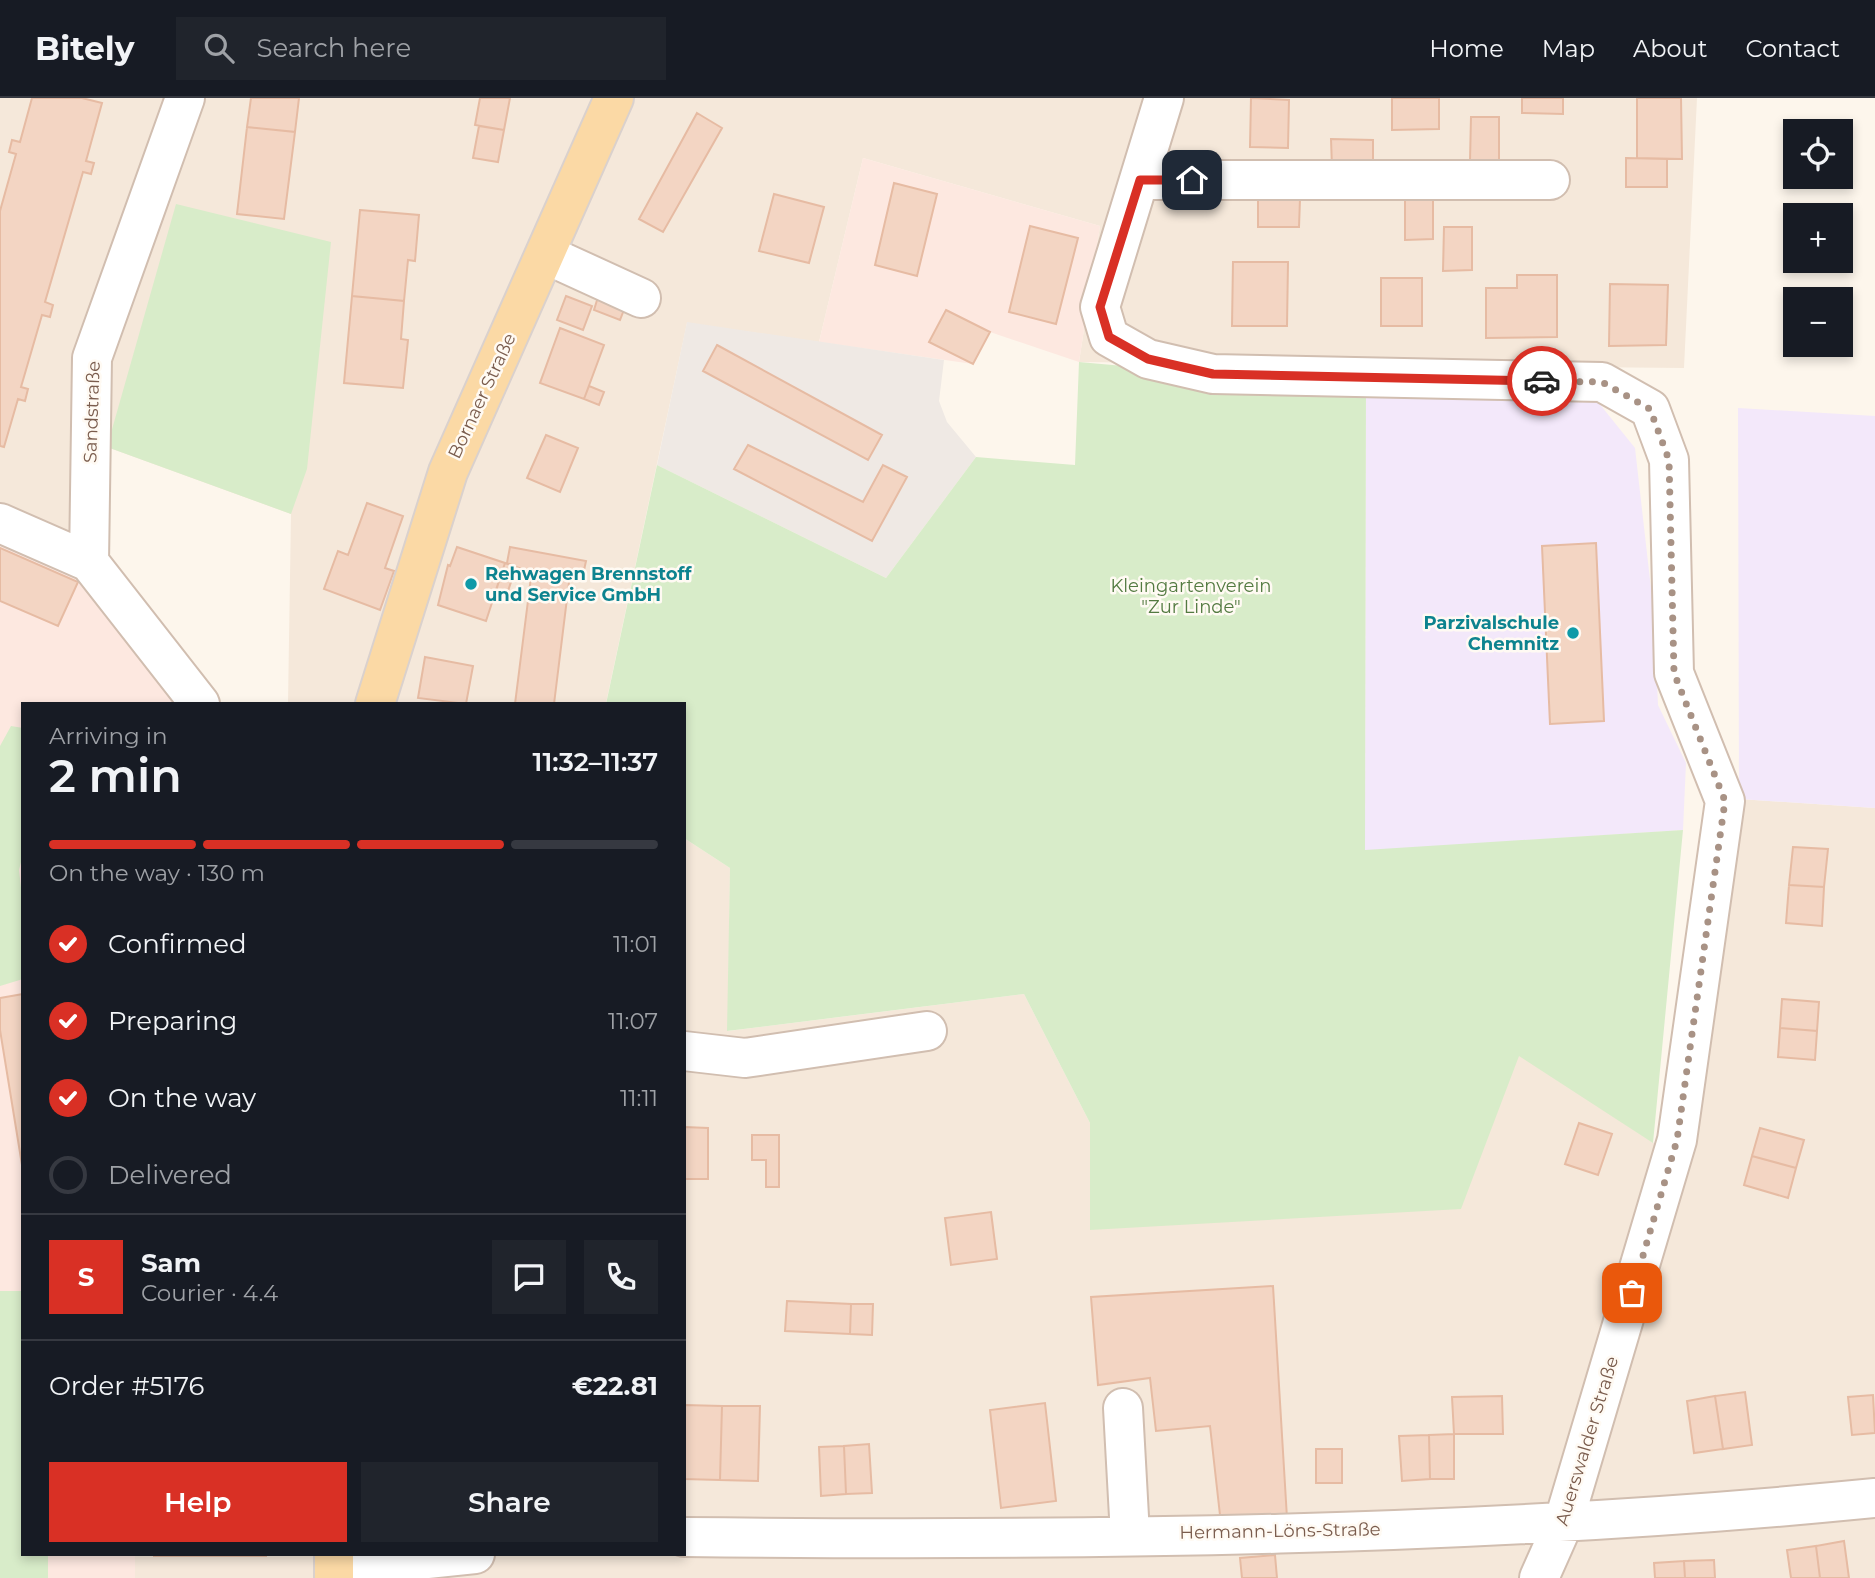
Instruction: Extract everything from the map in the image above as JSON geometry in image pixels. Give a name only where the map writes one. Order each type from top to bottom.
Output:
[{"type":"main road","name":"Bornaer Straße","points":[[376,702],[448,472],[547,255],[614,98]]},
{"type":"street","name":"Auerswalder Straße","points":[[1164,98],[1100,307],[1109,337],[1148,359],[1213,374],[1602,382],[1650,409],[1669,460],[1674,673],[1725,801],[1677,1140],[1563,1524],[1539,1578]]},
{"type":"street","name":"Sandstraße","points":[[89,562],[92,358],[183,99]]},
{"type":"street","points":[[1140,180],[1550,180]]},
{"type":"street","points":[[547,255],[641,298]]},
{"type":"street","points":[[0,523],[89,562],[198,702]]},
{"type":"street","points":[[686,1051],[745,1058],[927,1031]]},
{"type":"street","points":[[1123,1408],[1130,1535]]},
{"type":"street","name":"Hermann-Löns-Straße","points":[[686,1537],[942,1539],[1563,1524],[1875,1497]]},
{"type":"street","points":[[334,1567],[453,1556]]},
{"type":"shaded area","points":[[0,98],[1697,98],[1684,368],[1079,362],[1100,226],[863,158],[819,342],[687,323],[606,702],[288,702],[291,514],[107,447],[74,562],[0,533]]},
{"type":"shaded area","points":[[863,158],[1100,226],[1079,362],[990,332],[973,364],[819,342]]},
{"type":"shaded area","points":[[687,322],[944,360],[939,401],[947,422],[976,457],[886,578],[657,465]]},
{"type":"shaded area","points":[[1366,377],[1598,402],[1635,448],[1654,615],[1658,705],[1686,763],[1683,830],[1365,851]]},
{"type":"shaded area","points":[[1738,408],[1875,416],[1875,808],[1739,799]]},
{"type":"shaded area","points":[[0,533],[74,562],[181,702],[21,702],[21,1556],[135,1556],[135,1578],[0,1578]]},
{"type":"shaded area","points":[[1739,799],[1875,808],[1875,1578],[135,1578],[135,1556],[686,1556],[686,839],[730,868],[728,1031],[1024,994],[1090,1123],[1091,1230],[1519,1055],[1677,1158]]},
{"type":"green space","points":[[176,204],[331,242],[307,469],[291,514],[107,447]]},
{"type":"green space","name":"Kleingartenverein \"Zur Linde\"","points":[[1079,362],[1213,374],[1366,377],[1365,850],[1683,830],[1653,1143],[1519,1056],[1461,1209],[1090,1230],[1090,1123],[1024,994],[727,1031],[730,868],[686,839],[686,702],[606,702],[657,465],[886,578],[976,457],[1075,465]]},
{"type":"green space","points":[[11,726],[21,728],[21,980],[0,986],[0,746]]},
{"type":"green space","points":[[0,1291],[21,1291],[21,1556],[48,1556],[48,1578],[0,1578]]},
{"type":"building","points":[[32,98],[82,98],[102,103],[86,161],[94,163],[91,174],[83,172],[45,302],[53,305],[50,317],[42,315],[21,387],[28,389],[25,401],[18,399],[4,447],[0,446],[0,211],[16,154],[9,152],[12,140],[20,142]]},
{"type":"building","points":[[251,98],[299,98],[295,132],[247,127]]},
{"type":"building","points":[[480,98],[510,98],[504,130],[475,125]]},
{"type":"building","points":[[1251,98],[1289,100],[1288,148],[1250,147]]},
{"type":"building","points":[[1392,98],[1439,98],[1439,129],[1392,130]]},
{"type":"building","points":[[1522,98],[1563,98],[1563,114],[1522,113]]},
{"type":"building","points":[[1637,98],[1681,98],[1682,159],[1637,158]]},
{"type":"building","points":[[697,113],[722,128],[663,232],[639,219]]},
{"type":"building","points":[[1471,117],[1499,117],[1499,160],[1470,161]]},
{"type":"building","points":[[479,126],[504,130],[498,162],[473,158]]},
{"type":"building","points":[[247,127],[295,132],[284,219],[237,214]]},
{"type":"building","points":[[1331,139],[1373,140],[1373,168],[1332,167]]},
{"type":"building","points":[[1626,158],[1667,159],[1667,187],[1626,187]]},
{"type":"building","points":[[894,183],[937,194],[917,276],[875,265]]},
{"type":"building","points":[[774,194],[824,207],[809,263],[759,251]]},
{"type":"building","points":[[1405,196],[1433,196],[1433,239],[1405,240]]},
{"type":"building","points":[[1258,198],[1300,199],[1299,227],[1258,227]]},
{"type":"building","points":[[360,210],[419,215],[415,261],[408,260],[404,301],[352,296]]},
{"type":"building","points":[[1030,226],[1078,238],[1056,324],[1009,312]]},
{"type":"building","points":[[1444,227],[1472,227],[1472,270],[1443,271]]},
{"type":"building","points":[[1233,262],[1288,262],[1287,326],[1232,326]]},
{"type":"building","points":[[1517,275],[1557,275],[1557,337],[1486,338],[1486,288],[1517,288]]},
{"type":"building","points":[[1381,278],[1422,278],[1422,326],[1381,326]]},
{"type":"building","points":[[1610,284],[1668,285],[1666,345],[1609,346]]},
{"type":"building","points":[[352,296],[404,301],[401,339],[408,340],[403,388],[344,383]]},
{"type":"building","points":[[566,296],[592,306],[583,330],[557,320]]},
{"type":"building","points":[[598,297],[625,307],[620,320],[594,310]]},
{"type":"building","points":[[946,310],[990,332],[973,364],[929,342]]},
{"type":"building","points":[[560,328],[604,345],[584,399],[540,383]]},
{"type":"building","points":[[717,345],[882,435],[868,460],[703,371]]},
{"type":"building","points":[[589,386],[604,392],[599,405],[584,399]]},
{"type":"building","points":[[546,435],[578,448],[560,492],[527,478]]},
{"type":"building","points":[[748,445],[863,502],[883,465],[907,477],[872,541],[734,469]]},
{"type":"building","points":[[367,503],[403,516],[385,568],[394,571],[380,610],[324,589],[338,551],[348,555]]},
{"type":"building","name":"Parzivalschule Chemnitz","points":[[1596,543],[1604,721],[1550,724],[1542,546]]},
{"type":"building","name":"Rehwagen Brennstoff und Service GmbH","points":[[457,547],[505,563],[486,621],[438,605],[448,565],[450,566]]},
{"type":"building","points":[[510,547],[586,561],[583,575],[532,569],[531,572],[516,567],[507,563]]},
{"type":"building","points":[[0,548],[78,582],[58,626],[0,601]]},
{"type":"building","points":[[505,563],[516,567],[505,600],[494,596]]},
{"type":"building","points":[[532,569],[570,574],[554,702],[515,702]]},
{"type":"building","points":[[425,657],[473,666],[466,702],[418,698]]},
{"type":"building","points":[[1793,847],[1828,849],[1824,887],[1789,885]]},
{"type":"building","points":[[1789,885],[1824,887],[1822,926],[1786,923]]},
{"type":"building","points":[[21,994],[21,1159],[0,1030],[0,998]]},
{"type":"building","points":[[1782,999],[1819,1002],[1817,1031],[1780,1028]]},
{"type":"building","points":[[1780,1028],[1817,1031],[1815,1060],[1778,1057]]},
{"type":"building","points":[[1579,1123],[1612,1134],[1598,1175],[1565,1164]]},
{"type":"building","points":[[686,1127],[708,1128],[708,1179],[686,1179]]},
{"type":"building","points":[[1760,1128],[1804,1140],[1796,1168],[1752,1156]]},
{"type":"building","points":[[752,1135],[779,1135],[779,1187],[766,1187],[766,1160],[752,1160]]},
{"type":"building","points":[[1752,1156],[1796,1168],[1788,1198],[1744,1185]]},
{"type":"building","points":[[991,1212],[997,1259],[951,1265],[945,1218]]},
{"type":"building","points":[[1273,1286],[1287,1518],[1221,1524],[1210,1426],[1156,1431],[1150,1378],[1098,1385],[1091,1297]]},
{"type":"building","points":[[787,1301],[851,1304],[850,1334],[785,1331]]},
{"type":"building","points":[[851,1304],[873,1304],[872,1335],[850,1334]]},
{"type":"building","points":[[1745,1392],[1752,1445],[1723,1449],[1715,1396]]},
{"type":"building","points":[[1873,1395],[1875,1433],[1852,1435],[1848,1397]]},
{"type":"building","points":[[1502,1396],[1503,1434],[1454,1434],[1452,1397]]},
{"type":"building","points":[[1715,1396],[1723,1449],[1694,1453],[1687,1401]]},
{"type":"building","points":[[1045,1403],[1056,1501],[1001,1508],[990,1410]]},
{"type":"building","points":[[686,1405],[722,1406],[720,1480],[686,1479]]},
{"type":"building","points":[[722,1406],[760,1406],[758,1481],[720,1480]]},
{"type":"building","points":[[1454,1434],[1454,1479],[1430,1479],[1429,1435]]},
{"type":"building","points":[[1429,1435],[1430,1479],[1402,1481],[1399,1436]]},
{"type":"building","points":[[869,1444],[872,1493],[846,1494],[844,1446]]},
{"type":"building","points":[[844,1446],[846,1494],[821,1496],[819,1447]]},
{"type":"building","points":[[1316,1449],[1342,1449],[1342,1483],[1316,1483]]},
{"type":"building","points":[[1844,1541],[1849,1578],[1820,1578],[1816,1546]]},
{"type":"building","points":[[1816,1546],[1820,1578],[1791,1578],[1787,1550]]},
{"type":"building","points":[[1275,1555],[1277,1578],[1242,1578],[1240,1558]]},
{"type":"building","points":[[1714,1560],[1715,1578],[1685,1578],[1684,1561]]},
{"type":"building","points":[[1684,1561],[1685,1578],[1655,1578],[1654,1563]]},
{"type":"way so far","points":[[1542,381],[1602,382],[1650,409],[1669,460],[1674,673],[1725,801],[1677,1140],[1632,1293]]},
{"type":"place","name":"Rehwagen Brennstoff und Service GmbH","points":[[471,584]]},
{"type":"place","name":"Parzivalschule Chemnitz","points":[[1573,633]]},
{"type":"route","points":[[1192,180],[1140,180],[1100,307],[1109,337],[1148,359],[1213,374],[1542,381]]}]
